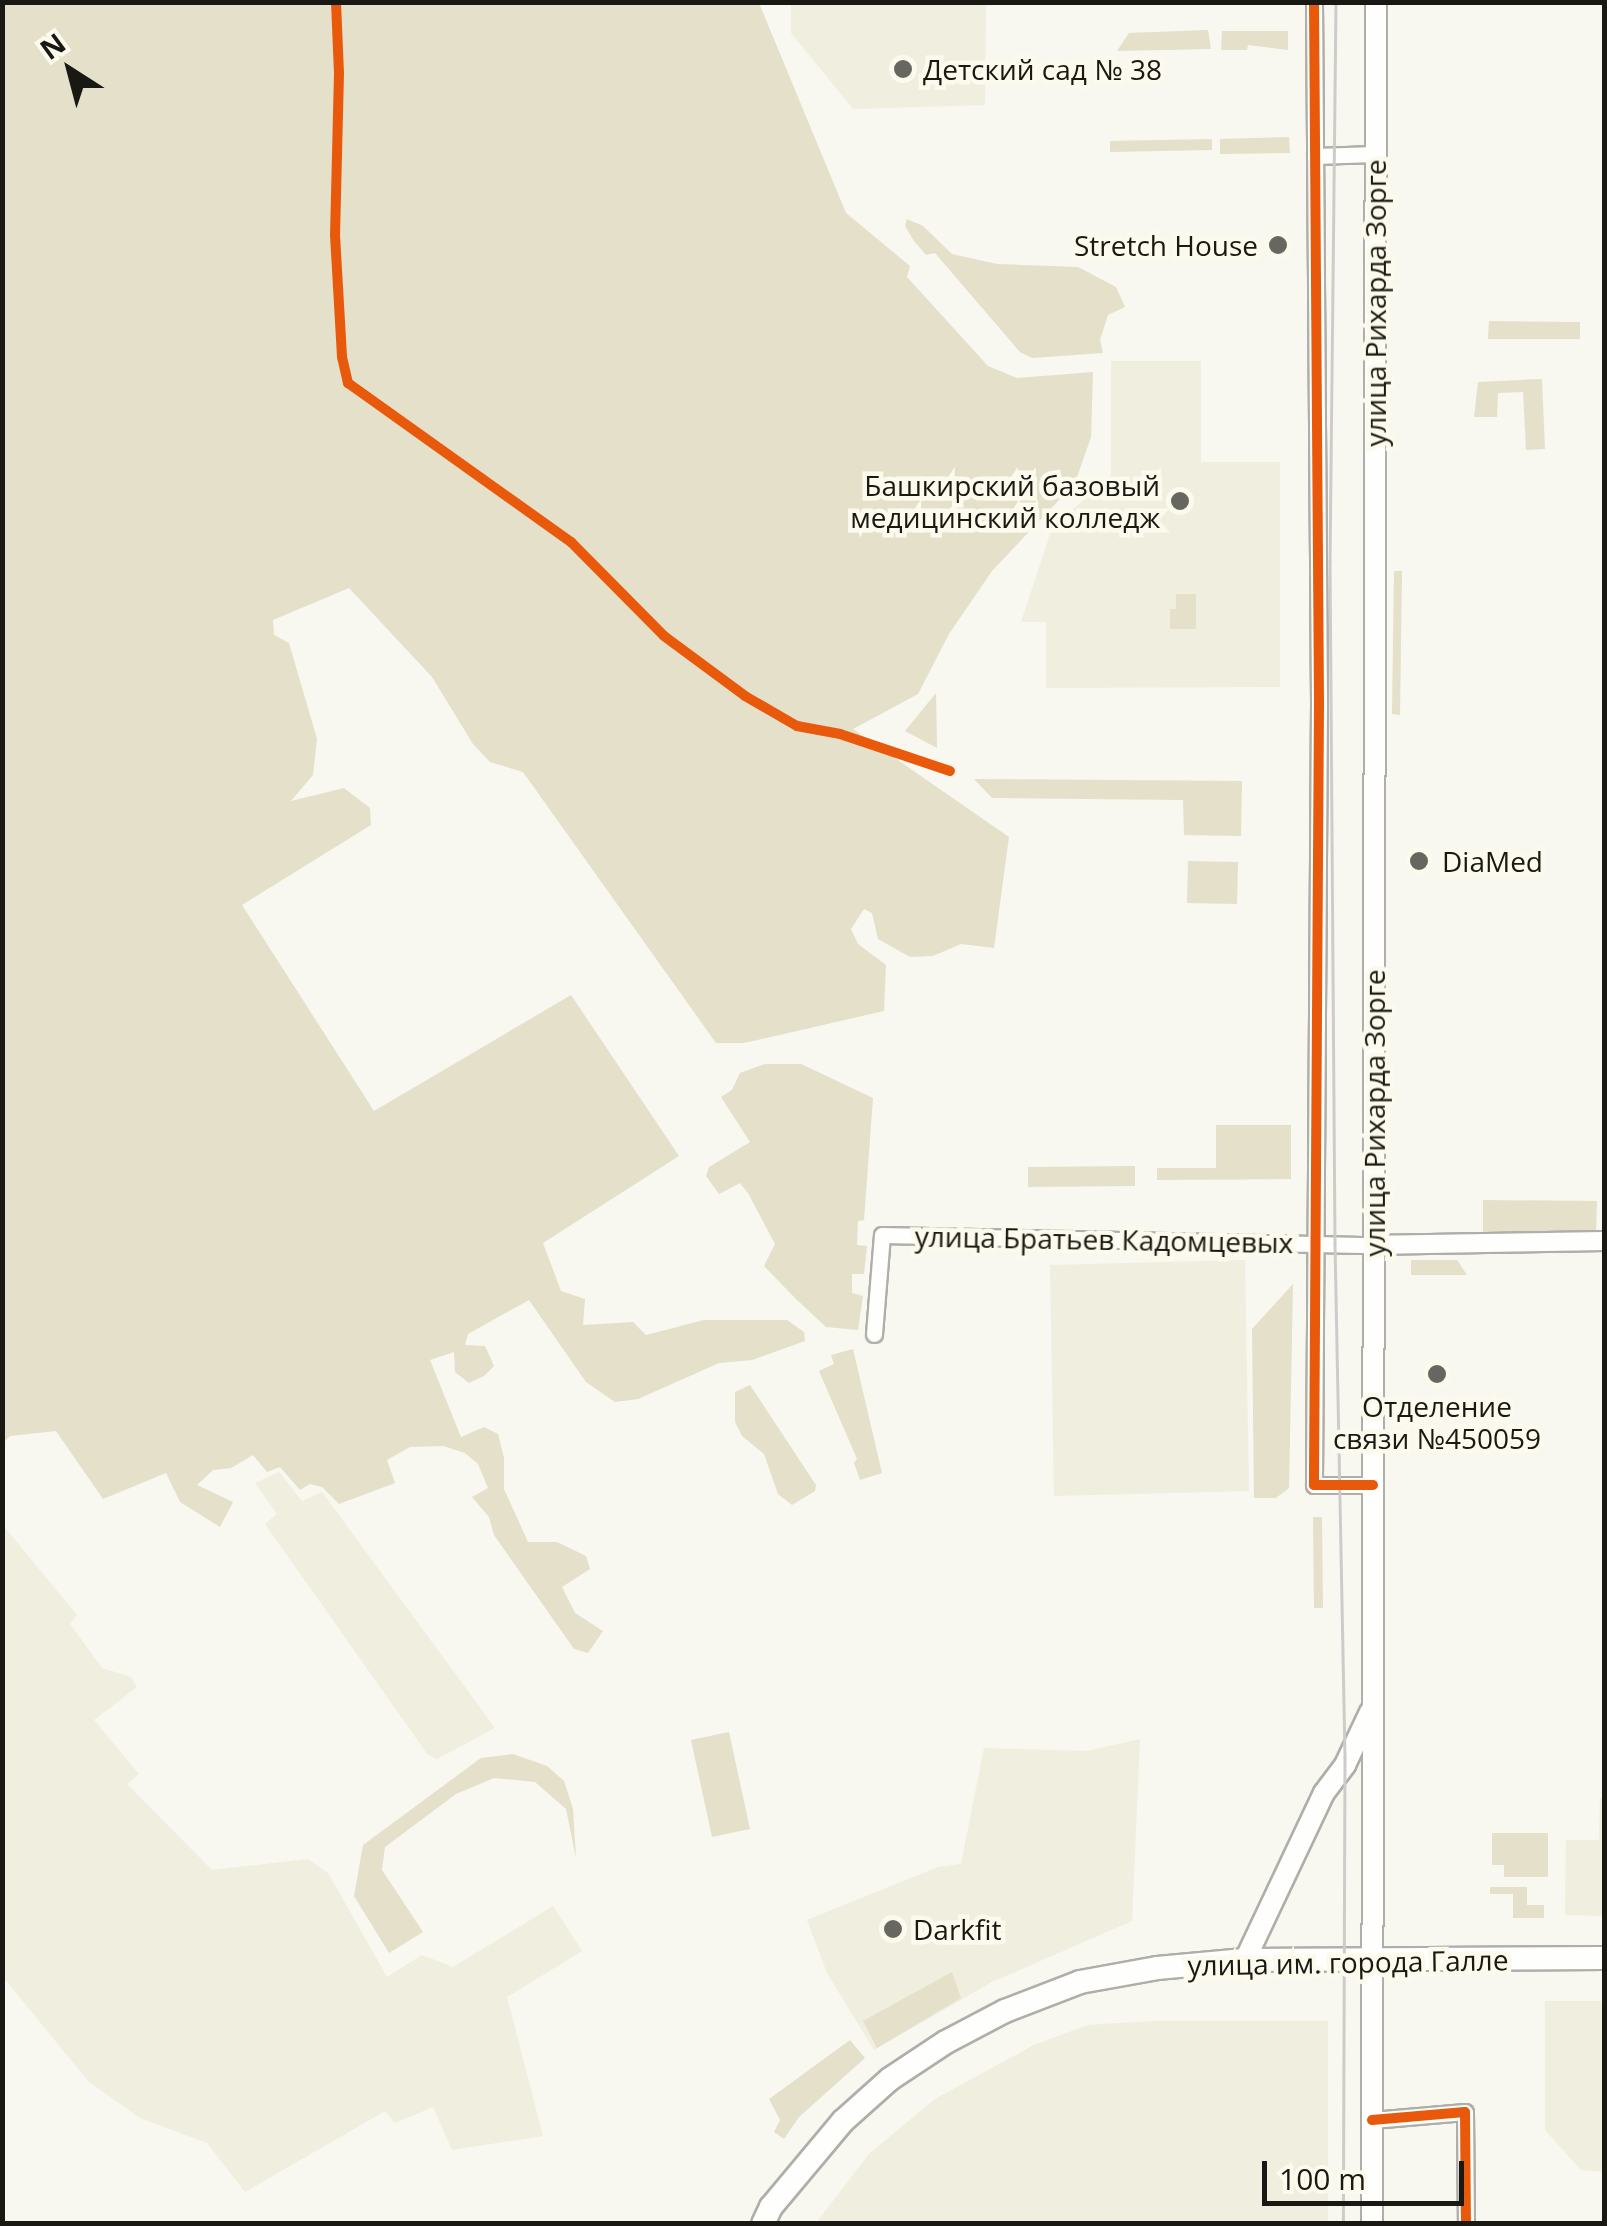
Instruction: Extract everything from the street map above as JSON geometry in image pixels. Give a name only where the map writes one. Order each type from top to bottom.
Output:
[{"type":"main road","name":"улица Рихарда Зорге","points":[[1372,2224],[1376,2]]},
{"type":"main road","points":[[1245,1960],[1324,1793],[1344,1766],[1373,1706]]},
{"type":"main road","name":"улица им. города Галле","points":[[763,2224],[771,2207],[843,2121],[890,2079],[946,2042],[1005,2011],[1080,1982],[1157,1968],[1245,1960],[1373,1956],[1604,1958]]},
{"type":"street","points":[[1314,2],[1318,916],[1314,1485],[1374,1485]]},
{"type":"street","points":[[1315,156],[1375,154]]},
{"type":"street","name":"улица Братьев Кадомцевых","points":[[874,1334],[882,1235],[1044,1242],[1374,1245],[1604,1240]]},
{"type":"street","points":[[1372,2120],[1466,2112],[1466,2224]]},
{"type":"shaded area","points":[[3,2],[759,3],[846,213],[910,266],[907,277],[988,366],[1017,378],[1093,372],[1091,437],[1075,483],[992,571],[949,634],[918,694],[853,729],[1009,837],[994,948],[961,944],[933,956],[910,957],[878,939],[872,913],[864,909],[851,929],[858,944],[886,965],[884,1011],[744,1043],[716,1043],[523,772],[490,762],[473,744],[432,677],[349,588],[273,620],[274,635],[289,643],[317,739],[313,775],[291,801],[344,788],[370,808],[371,825],[242,905],[374,1111],[571,995],[679,1156],[543,1243],[561,1291],[585,1299],[583,1325],[633,1322],[646,1335],[704,1320],[787,1320],[804,1332],[805,1341],[752,1360],[719,1363],[638,1399],[615,1402],[586,1382],[529,1300],[468,1334],[465,1345],[485,1346],[494,1366],[484,1376],[469,1383],[455,1372],[454,1352],[430,1360],[461,1437],[484,1427],[498,1434],[504,1458],[504,1489],[528,1542],[557,1542],[586,1556],[590,1569],[562,1587],[575,1613],[603,1631],[588,1653],[574,1649],[494,1535],[489,1517],[472,1497],[488,1488],[478,1464],[465,1453],[443,1446],[410,1447],[387,1460],[395,1483],[339,1504],[322,1487],[310,1484],[300,1490],[280,1467],[267,1472],[253,1455],[231,1468],[213,1470],[197,1485],[233,1502],[220,1527],[180,1502],[166,1473],[103,1499],[56,1431],[10,1436],[3,1443]]},
{"type":"shaded area","name":"Детский сад № 38","points":[[791,3],[986,3],[985,105],[853,109],[791,33]]},
{"type":"shaded area","points":[[1208,30],[1211,49],[1117,51],[1129,33]]},
{"type":"shaded area","points":[[1222,31],[1288,31],[1288,50],[1248,45],[1247,50],[1221,50]]},
{"type":"shaded area","points":[[1289,137],[1290,153],[1220,154],[1220,139]]},
{"type":"shaded area","points":[[1212,139],[1212,150],[1110,152],[1110,141]]},
{"type":"shaded area","points":[[907,219],[923,226],[952,254],[997,264],[1078,267],[1116,287],[1125,307],[1108,315],[1100,340],[1103,353],[1032,358],[1020,352],[935,253],[926,255],[914,241],[905,226]]},
{"type":"shaded area","points":[[1489,321],[1580,322],[1580,339],[1488,339]]},
{"type":"shaded area","name":"Башкирский базовый медицинский колледж","points":[[1111,361],[1201,361],[1201,462],[1280,462],[1280,687],[1046,688],[1046,622],[1021,622],[1052,528],[1111,475]]},
{"type":"shaded area","points":[[1542,379],[1545,449],[1526,450],[1523,392],[1498,393],[1497,417],[1474,417],[1478,382]]},
{"type":"shaded area","points":[[1394,571],[1402,571],[1400,715],[1392,714]]},
{"type":"shaded area","points":[[1176,594],[1196,594],[1196,629],[1170,629],[1170,609],[1176,609]]},
{"type":"shaded area","points":[[936,693],[937,748],[905,731]]},
{"type":"shaded area","points":[[974,779],[1242,781],[1241,836],[1184,835],[1183,800],[992,798]]},
{"type":"shaded area","points":[[1188,861],[1238,862],[1237,904],[1187,903]]},
{"type":"shaded area","points":[[765,1064],[801,1064],[873,1098],[864,1220],[858,1221],[857,1245],[867,1246],[864,1274],[852,1274],[852,1293],[863,1296],[858,1330],[826,1327],[795,1298],[764,1266],[775,1244],[748,1193],[740,1183],[719,1194],[706,1176],[709,1167],[750,1142],[721,1097],[732,1090],[740,1073]]},
{"type":"shaded area","points":[[1216,1125],[1291,1125],[1291,1179],[1157,1180],[1157,1168],[1216,1168]]},
{"type":"shaded area","points":[[1135,1166],[1135,1186],[1028,1187],[1028,1167]]},
{"type":"shaded area","points":[[1483,1200],[1597,1201],[1596,1234],[1483,1233]]},
{"type":"shaded area","points":[[1245,1260],[1249,1491],[1054,1496],[1050,1265]]},
{"type":"shaded area","points":[[1411,1260],[1457,1260],[1467,1275],[1411,1275]]},
{"type":"shaded area","points":[[1293,1284],[1289,1488],[1276,1498],[1254,1498],[1252,1329]]},
{"type":"shaded area","points":[[853,1349],[882,1473],[860,1480],[854,1463],[857,1459],[819,1371],[834,1364],[831,1355]]},
{"type":"shaded area","points":[[750,1385],[816,1485],[815,1491],[792,1505],[778,1494],[764,1454],[742,1436],[735,1422],[735,1392]]},
{"type":"shaded area","points":[[279,1472],[302,1501],[322,1492],[495,1728],[437,1759],[428,1755],[265,1524],[277,1514],[255,1483]]},
{"type":"shaded area","points":[[1313,1517],[1322,1517],[1323,1608],[1314,1608]]},
{"type":"shaded area","points":[[2,1524],[77,1615],[70,1624],[102,1668],[131,1677],[137,1687],[94,1720],[139,1774],[127,1784],[212,1870],[308,1859],[328,1873],[387,1977],[422,1955],[453,1967],[553,1906],[582,1951],[507,1997],[543,2136],[452,2150],[433,2107],[395,2123],[385,2111],[245,2192],[207,2143],[140,2118],[89,2082],[3,1977]]},
{"type":"shaded area","points":[[729,1732],[750,1829],[712,1837],[691,1740]]},
{"type":"shaded area","points":[[1140,1739],[1132,1921],[992,1982],[874,2050],[827,1973],[807,1920],[938,1867],[961,1864],[984,1748],[1087,1751]]},
{"type":"shaded area","points":[[513,1754],[547,1766],[564,1781],[573,1809],[576,1858],[566,1809],[535,1782],[494,1778],[456,1794],[385,1847],[382,1870],[423,1932],[389,1953],[354,1896],[363,1845],[481,1758]]},
{"type":"shaded area","points":[[1600,1798],[1604,1798],[1604,1916],[1565,1915],[1566,1840],[1599,1840]]},
{"type":"shaded area","points":[[1492,1833],[1548,1833],[1548,1877],[1504,1877],[1504,1865],[1492,1865]]},
{"type":"shaded area","points":[[1490,1887],[1527,1887],[1527,1905],[1544,1905],[1544,1918],[1513,1918],[1513,1894],[1490,1894]]},
{"type":"shaded area","points":[[952,1972],[961,1998],[877,2048],[863,2021]]},
{"type":"shaded area","points":[[1545,2001],[1604,2001],[1604,2172],[1581,2170],[1545,2130]]},
{"type":"shaded area","points":[[1328,2021],[1328,2223],[816,2223],[869,2154],[935,2099],[1034,2045],[1088,2025]]},
{"type":"shaded area","points":[[850,2040],[865,2058],[799,2117],[784,2139],[774,2132],[780,2120],[769,2099]]},
{"type":"tram line","points":[[1336,2],[1330,561],[1335,1244],[1345,1757],[1343,2224]]},
{"type":"cycle path","points":[[336,2],[339,73],[335,235],[342,357],[348,383],[571,542],[664,636],[745,696],[797,726],[840,734],[950,771]]},
{"type":"cycle path","points":[[1314,2],[1319,704],[1314,1485],[1373,1485]]},
{"type":"cycle path","points":[[1372,2120],[1465,2112],[1466,2224]]},
{"type":"place","name":"Детский сад № 38","points":[[903,69]]},
{"type":"place","name":"Stretch House","points":[[1278,245]]},
{"type":"place","name":"Башкирский базовый медицинский колледж","points":[[1180,501]]},
{"type":"place","name":"DiaMed","points":[[1419,861]]},
{"type":"place","name":"Отделение связи №450059","points":[[1437,1374]]},
{"type":"place","name":"Darkfit","points":[[893,1929]]}]
